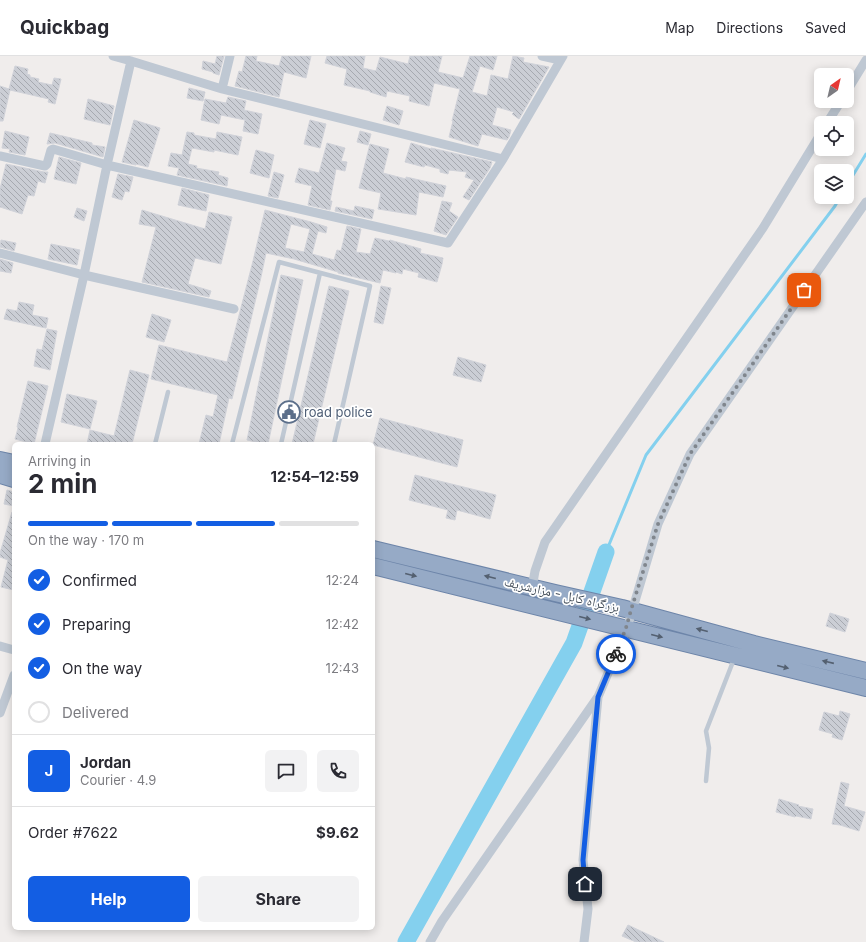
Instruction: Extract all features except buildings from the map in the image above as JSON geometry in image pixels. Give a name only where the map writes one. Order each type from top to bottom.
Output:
[{"type":"highway","points":[[0,460],[12,463]]},
{"type":"highway","points":[[0,475],[12,478]]},
{"type":"highway","name":"بزرگراه کابل - مزارشریف","points":[[375,549],[532,588],[627,609],[754,644],[866,671]]},
{"type":"highway","name":"بزرگراه کابل - مزارشریف","points":[[375,566],[866,688]]},
{"type":"street","points":[[113,56],[222,89],[503,158]]},
{"type":"street","points":[[222,89],[230,56]]},
{"type":"street","points":[[0,156],[45,166],[48,164],[51,150],[53,149],[107,165],[448,243],[503,158],[562,58],[542,56]]},
{"type":"street","points":[[854,80],[866,60]]},
{"type":"street","points":[[45,442],[131,61]]},
{"type":"street","points":[[532,588],[545,542],[763,228],[814,144]]},
{"type":"street","points":[[584,942],[588,909],[583,860],[598,697],[623,628],[627,609],[658,524],[690,454],[866,202]]},
{"type":"street","points":[[0,253],[84,275],[234,309]]},
{"type":"street","points":[[0,646],[12,649]]},
{"type":"street","points":[[0,713],[12,680]]},
{"type":"street","points":[[430,942],[442,921],[598,697]]},
{"type":"lane","points":[[233,442],[279,262],[370,286],[334,442]]},
{"type":"lane","points":[[281,442],[320,273]]},
{"type":"lane","points":[[156,442],[168,392]]},
{"type":"lane","points":[[706,781],[709,748],[706,731],[735,656]]},
{"type":"waterway","points":[[854,174],[866,154]]},
{"type":"waterway","points":[[606,552],[646,455],[836,204]]},
{"type":"waterway","points":[[406,942],[574,643],[606,552]]},
{"type":"way so far","points":[[616,654],[626,628],[658,524],[690,454],[804,290]]},
{"type":"place","name":"road police","points":[[289,412]]},
{"type":"route","points":[[585,884],[583,860],[598,697],[616,654]]}]
